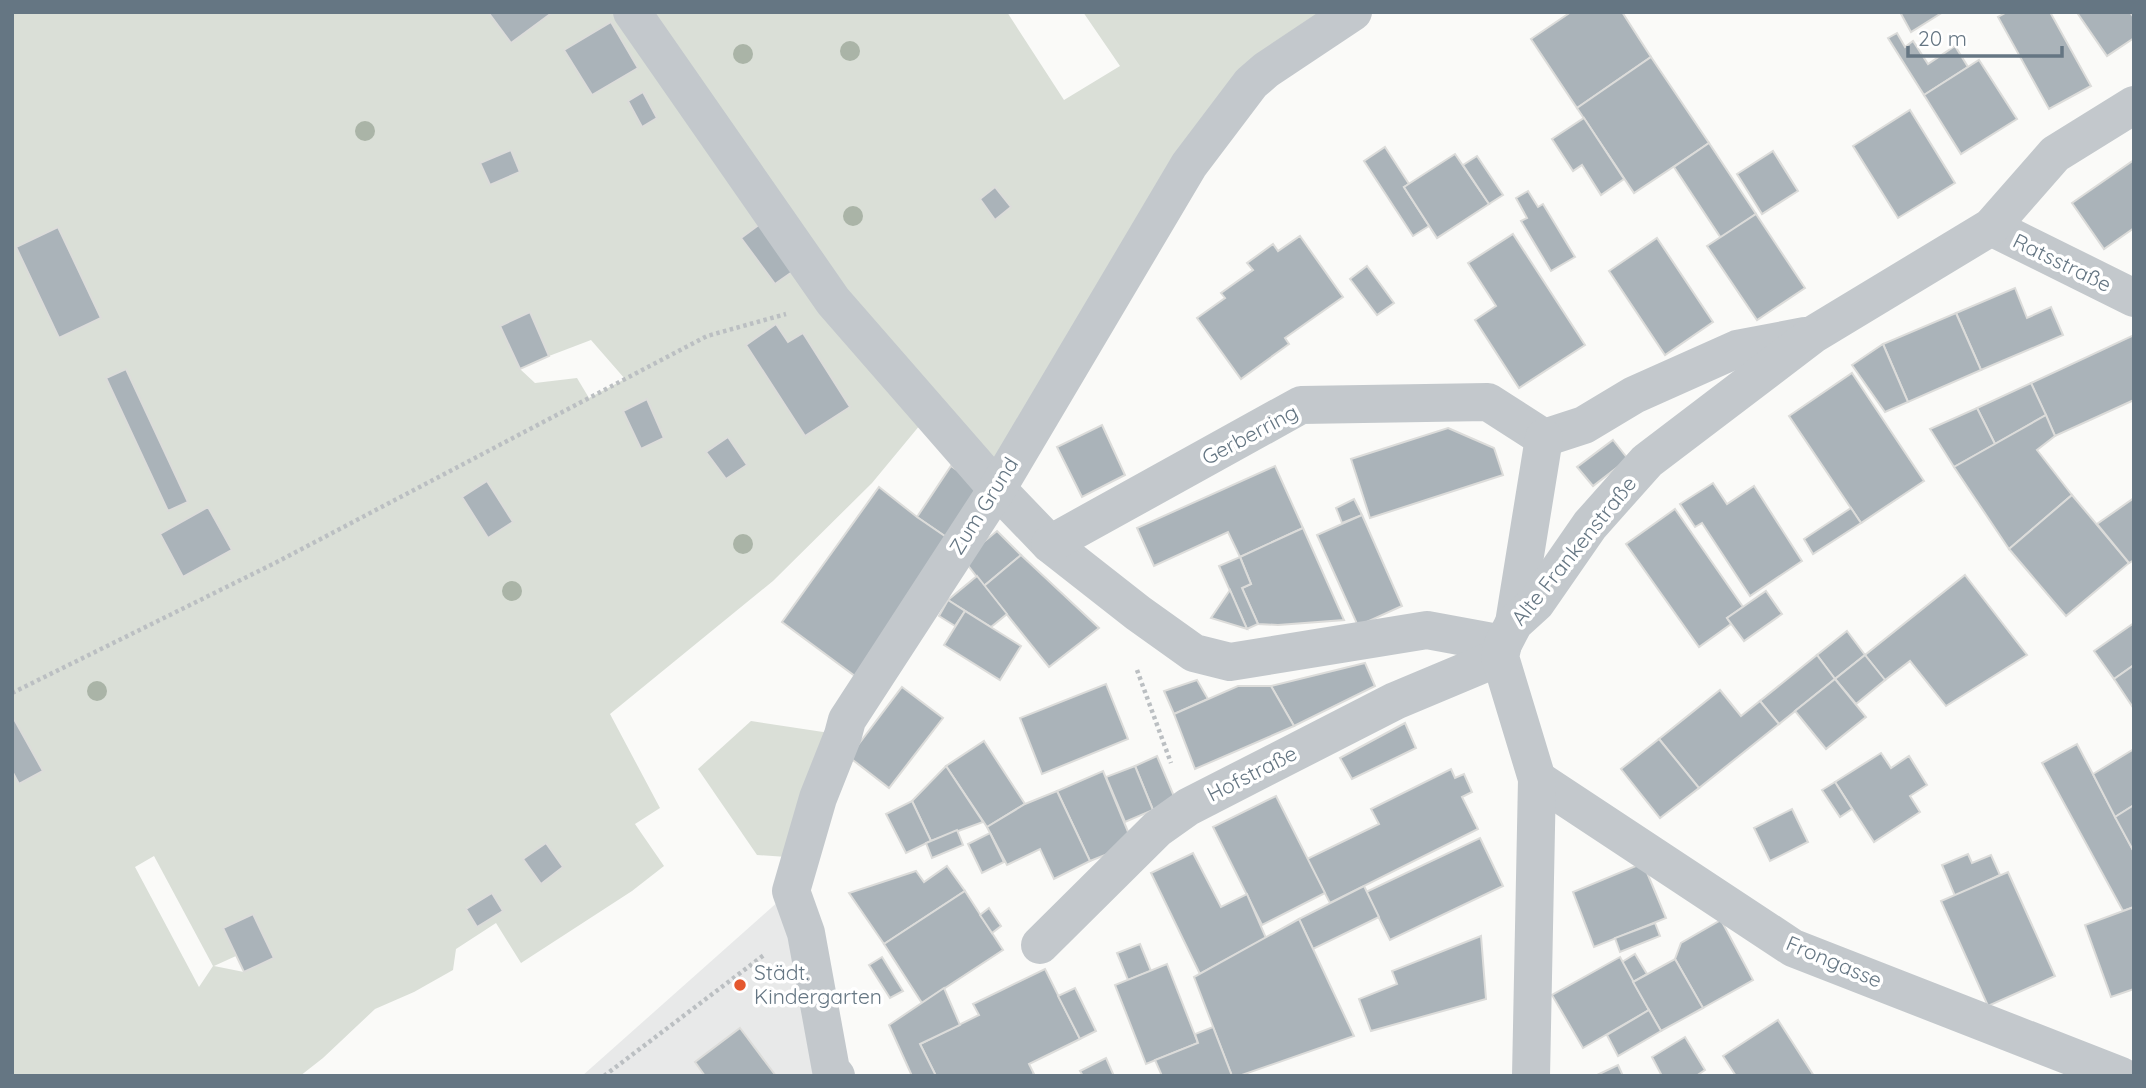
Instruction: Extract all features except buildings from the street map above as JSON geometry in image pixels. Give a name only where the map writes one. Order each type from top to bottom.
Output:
[{"type":"street","points":[[632,12],[833,301],[997,489],[1050,544],[1138,613],[1194,653],[1230,662],[1427,630],[1506,641]]},
{"type":"street","name":"Zum Grund","points":[[836,1076],[831,1070],[806,933],[791,891],[818,798],[847,720],[997,489],[1189,165],[1258,76],[1353,12]]},
{"type":"street","name":"Alte Frankenstraße","points":[[1506,641],[1536,603],[1590,524],[1647,461],[1814,334],[1991,227],[2055,154],[2134,105]]},
{"type":"street","name":"Ratsstraße","points":[[1991,227],[2134,298]]},
{"type":"street","points":[[1531,1076],[1537,779],[1506,641],[1544,438],[1584,425],[1634,395],[1737,349],[1814,334]]},
{"type":"street","name":"Gerberring","points":[[1050,544],[1301,405],[1488,402],[1544,438]]},
{"type":"street","name":"Hofstraße","points":[[1040,945],[1157,829],[1188,807],[1506,641]]},
{"type":"street","name":"Frongasse","points":[[1537,779],[1793,948],[2121,1076]]},
{"type":"path","points":[[12,693],[291,555],[707,336],[833,301]]},
{"type":"path","points":[[1138,613],[1134,663],[1188,807]]},
{"type":"path","points":[[604,1076],[796,931],[806,933]]},
{"type":"shaded area","points":[[12,12],[488,12],[511,42],[553,12],[1007,12],[1064,100],[1120,66],[1083,12],[1353,12],[1266,70],[997,489],[930,413],[872,483],[773,581],[610,714],[660,808],[635,824],[664,866],[632,891],[521,963],[496,923],[456,949],[453,970],[414,992],[375,1009],[300,1076],[12,1076]],"holes":[[[564,50],[637,68],[592,95]],[[511,150],[520,172],[490,185],[481,162]],[[58,227],[101,318],[59,338]],[[530,313],[549,356],[591,340],[625,379],[589,398],[577,378],[535,383],[520,369],[500,326]],[[728,437],[747,464],[726,479],[706,452]],[[546,843],[563,867],[541,884],[523,859]],[[154,856],[213,966],[199,987],[135,867]],[[492,893],[502,911],[466,909]],[[253,914],[274,958],[244,972],[214,966],[236,956],[223,928]]]},
{"type":"shaded area","points":[[751,721],[843,735],[801,858],[757,855],[698,769]]},
{"type":"shaded area","name":"Städt. Kindergarten","points":[[780,900],[817,1076],[582,1076]]},
{"type":"place","name":"Städt. Kindergarten","points":[[740,985]]}]
